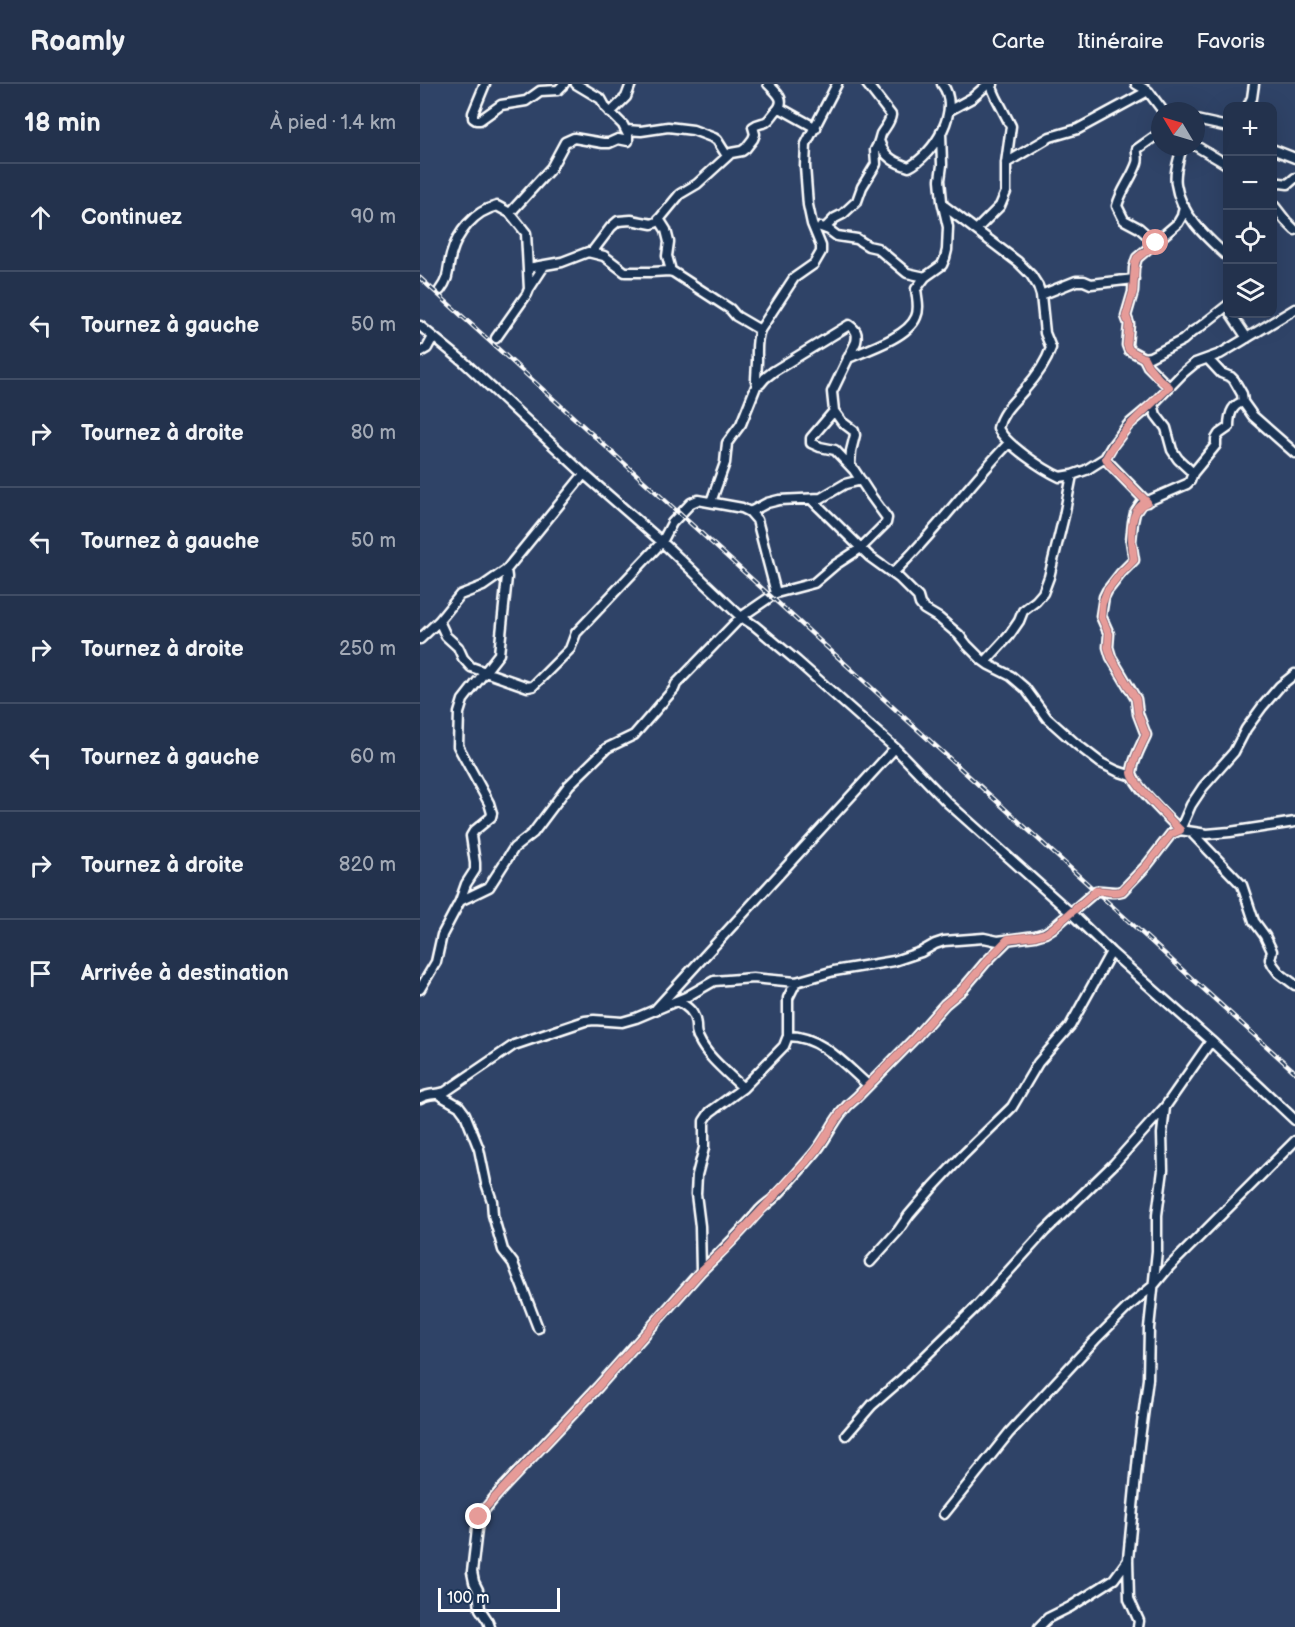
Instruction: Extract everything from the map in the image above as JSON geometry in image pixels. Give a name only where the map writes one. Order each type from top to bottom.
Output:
[{"type":"street","points":[[485,84],[473,113],[473,118],[476,120],[480,120],[501,105],[526,101],[540,91],[558,90],[564,84]]},
{"type":"street","points":[[510,213],[551,168],[566,142],[574,138],[603,143],[618,139],[628,141],[623,125],[610,113],[601,99],[576,84]]},
{"type":"street","points":[[610,113],[626,97],[632,84]]},
{"type":"street","points":[[592,252],[618,221],[631,220],[652,224],[657,222],[680,194],[697,184],[731,153],[746,148],[755,134],[753,127],[769,120],[780,108],[779,95],[768,84]]},
{"type":"street","points":[[711,502],[725,463],[727,443],[741,424],[757,384],[756,353],[760,330],[794,278],[814,264],[821,252],[808,205],[806,144],[837,84]]},
{"type":"street","points":[[867,84],[891,115],[881,135],[880,147],[886,156],[909,167],[918,162],[932,148],[950,110],[949,97],[942,84]]},
{"type":"street","points":[[950,110],[991,84],[1011,126],[1005,163],[1006,192],[1004,198],[1000,206],[976,230]]},
{"type":"street","points":[[1136,84],[1148,91],[1156,102]]},
{"type":"street","points":[[1250,102],[1254,84]]},
{"type":"street","points":[[1005,163],[1050,137],[1078,129],[1148,91]]},
{"type":"street","points":[[780,108],[816,128]]},
{"type":"street","points":[[1205,122],[1223,126]]},
{"type":"street","points":[[626,130],[640,131],[668,127],[693,130],[717,140],[727,156]]},
{"type":"street","points":[[848,358],[892,338],[909,327],[916,318],[919,306],[916,289],[925,277],[942,265],[945,258],[948,227],[940,180],[941,132]]},
{"type":"street","points":[[1151,139],[1137,148],[1137,164],[1121,192],[1117,206],[1124,220],[1139,228],[1156,243]]},
{"type":"street","points":[[825,228],[857,201],[862,187],[876,164],[875,150],[880,143]]},
{"type":"street","points":[[1277,151],[1295,158]]},
{"type":"street","points":[[1205,152],[1223,163]]},
{"type":"street","points":[[1180,156],[1176,170],[1176,185],[1184,206],[1200,229],[1223,253]]},
{"type":"street","points":[[1277,183],[1288,184],[1295,178]]},
{"type":"street","points":[[943,205],[1018,262],[1038,286],[1045,333],[1051,348],[1038,372],[1004,412],[998,428],[1009,443],[1056,475],[1063,477],[1072,475],[1106,458],[1128,425],[1195,363],[1220,354],[1295,309]]},
{"type":"street","points":[[440,290],[448,276],[451,256],[461,232],[484,211],[497,206],[510,213],[526,233],[529,289]]},
{"type":"street","points":[[1169,387],[1159,379],[1144,358],[1129,350],[1127,345],[1129,324],[1126,316],[1133,292],[1134,268],[1137,258],[1178,223],[1184,206]]},
{"type":"street","points":[[1277,209],[1295,230]]},
{"type":"street","points":[[659,219],[666,230],[669,242],[667,256],[669,271]]},
{"type":"street","points":[[812,224],[825,228],[837,236],[857,239],[868,246],[877,248],[907,273],[925,277]]},
{"type":"street","points":[[528,268],[562,262],[592,252],[604,256],[624,272],[669,271],[760,330]]},
{"type":"street","points":[[496,338],[544,266]]},
{"type":"street","points":[[1041,295],[1076,281],[1091,284],[1134,279]]},
{"type":"street","points":[[1144,358],[1183,340],[1223,308]]},
{"type":"street","points":[[1234,318],[1247,338]]},
{"type":"street","points":[[757,384],[849,325],[856,331],[858,336],[832,392],[834,411],[842,422],[854,431],[855,435],[850,465]]},
{"type":"street","points":[[420,326],[464,362],[741,617],[780,647],[895,748],[948,803],[1295,1120]]},
{"type":"street","points":[[420,352],[427,348],[433,337]]},
{"type":"street","points":[[1215,366],[1220,354]]},
{"type":"street","points":[[1208,359],[1221,373],[1231,377],[1242,394],[1243,402],[1253,416],[1295,453]]},
{"type":"street","points":[[1243,402],[1232,410],[1228,420],[1229,427],[1219,434],[1216,445],[1193,473],[1190,481],[1141,504],[1135,513],[1131,541],[1134,560],[1107,591],[1102,604],[1101,616],[1109,634],[1108,647],[1111,657],[1136,699],[1138,714],[1146,735],[1132,770],[1132,776],[1138,787],[1180,830],[1207,834],[1295,822]]},
{"type":"street","points":[[1153,404],[1156,415],[1166,428],[1172,450],[1193,473]]},
{"type":"street","points":[[460,901],[489,887],[514,848],[532,833],[569,785],[607,748],[634,735],[676,684],[741,617],[776,593],[814,584],[835,565],[861,548],[886,523],[887,518],[861,480],[836,450],[811,443],[810,440],[834,411]]},
{"type":"street","points":[[893,573],[940,522],[984,468],[1009,443]]},
{"type":"street","points":[[1106,458],[1109,464],[1147,502]]},
{"type":"street","points":[[420,639],[439,621],[460,595],[483,586],[506,570],[584,474]]},
{"type":"street","points":[[985,662],[1008,637],[1023,611],[1043,593],[1064,516],[1072,475]]},
{"type":"street","points":[[750,513],[773,502],[821,498],[845,484],[861,480]]},
{"type":"street","points":[[810,499],[870,557],[893,573],[916,595],[924,609],[959,635],[985,662],[1011,676],[1025,688],[1047,718],[1080,747],[1101,763],[1132,776]]},
{"type":"street","points":[[439,621],[446,636],[458,647],[463,658],[471,667],[533,687],[570,649],[576,633],[662,542],[672,523],[691,503],[698,500],[742,508],[757,520],[776,593]]},
{"type":"street","points":[[420,989],[436,962],[442,936],[474,870],[471,836],[491,817],[492,813],[489,802],[458,746],[459,713],[464,700],[499,654],[506,570]]},
{"type":"street","points":[[427,1094],[445,1092],[514,1046],[585,1021],[622,1022],[678,1001],[714,981],[753,978],[796,982],[834,971],[894,961],[944,941],[984,938],[998,940],[1046,933],[1096,891],[1122,891],[1147,865],[1171,834],[1180,830],[1191,805],[1203,787],[1234,752],[1246,729],[1262,707],[1280,686],[1295,674]]},
{"type":"street","points":[[654,1011],[895,748]]},
{"type":"street","points":[[1190,832],[1242,885],[1254,921],[1272,951],[1270,959],[1273,965],[1279,973],[1295,985]]},
{"type":"street","points":[[490,1627],[480,1609],[478,1590],[472,1572],[481,1514],[701,1271],[725,1249],[812,1156],[845,1106],[914,1039],[945,1004],[963,989],[1008,939]]},
{"type":"street","points":[[870,1262],[956,1163],[1012,1107],[1038,1063],[1071,1026],[1112,952]]},
{"type":"street","points":[[701,1271],[700,1226],[696,1194],[697,1175],[704,1148],[704,1121],[711,1112],[743,1088],[784,1046],[788,1036],[788,998],[796,982]]},
{"type":"street","points":[[678,1001],[690,1008],[694,1014],[700,1043],[743,1088]]},
{"type":"street","points":[[787,1025],[800,1036],[828,1051],[868,1085]]},
{"type":"street","points":[[788,1036],[800,1036]]},
{"type":"street","points":[[846,1436],[872,1405],[976,1307],[1044,1231],[1114,1164],[1165,1107],[1211,1041]]},
{"type":"street","points":[[427,1094],[459,1106],[465,1114],[479,1149],[503,1250],[513,1263],[537,1328]]},
{"type":"street","points":[[1138,1627],[1139,1621],[1129,1599],[1128,1559],[1137,1457],[1148,1379],[1149,1328],[1157,1251],[1157,1215],[1165,1107]]},
{"type":"street","points":[[944,1514],[1009,1433],[1095,1340],[1154,1285],[1169,1267],[1295,1141]]},
{"type":"street","points":[[1039,1627],[1048,1618],[1114,1579],[1128,1559]]},
{"type":"railway","points":[[420,278],[1295,1072]]},
{"type":"route","points":[[479,1517],[701,1271],[725,1249],[812,1156],[845,1106],[856,1098],[945,1004],[963,989],[1008,939],[1046,933],[1096,891],[1122,891],[1147,865],[1171,834],[1180,830],[1138,787],[1132,776],[1132,770],[1146,735],[1138,714],[1136,699],[1111,657],[1108,647],[1109,634],[1101,616],[1102,604],[1107,591],[1134,560],[1131,532],[1135,513],[1141,504],[1147,502],[1109,464],[1106,458],[1128,425],[1169,387],[1159,379],[1144,358],[1129,350],[1127,345],[1129,324],[1126,316],[1131,304],[1135,263],[1137,258],[1156,243]]}]
